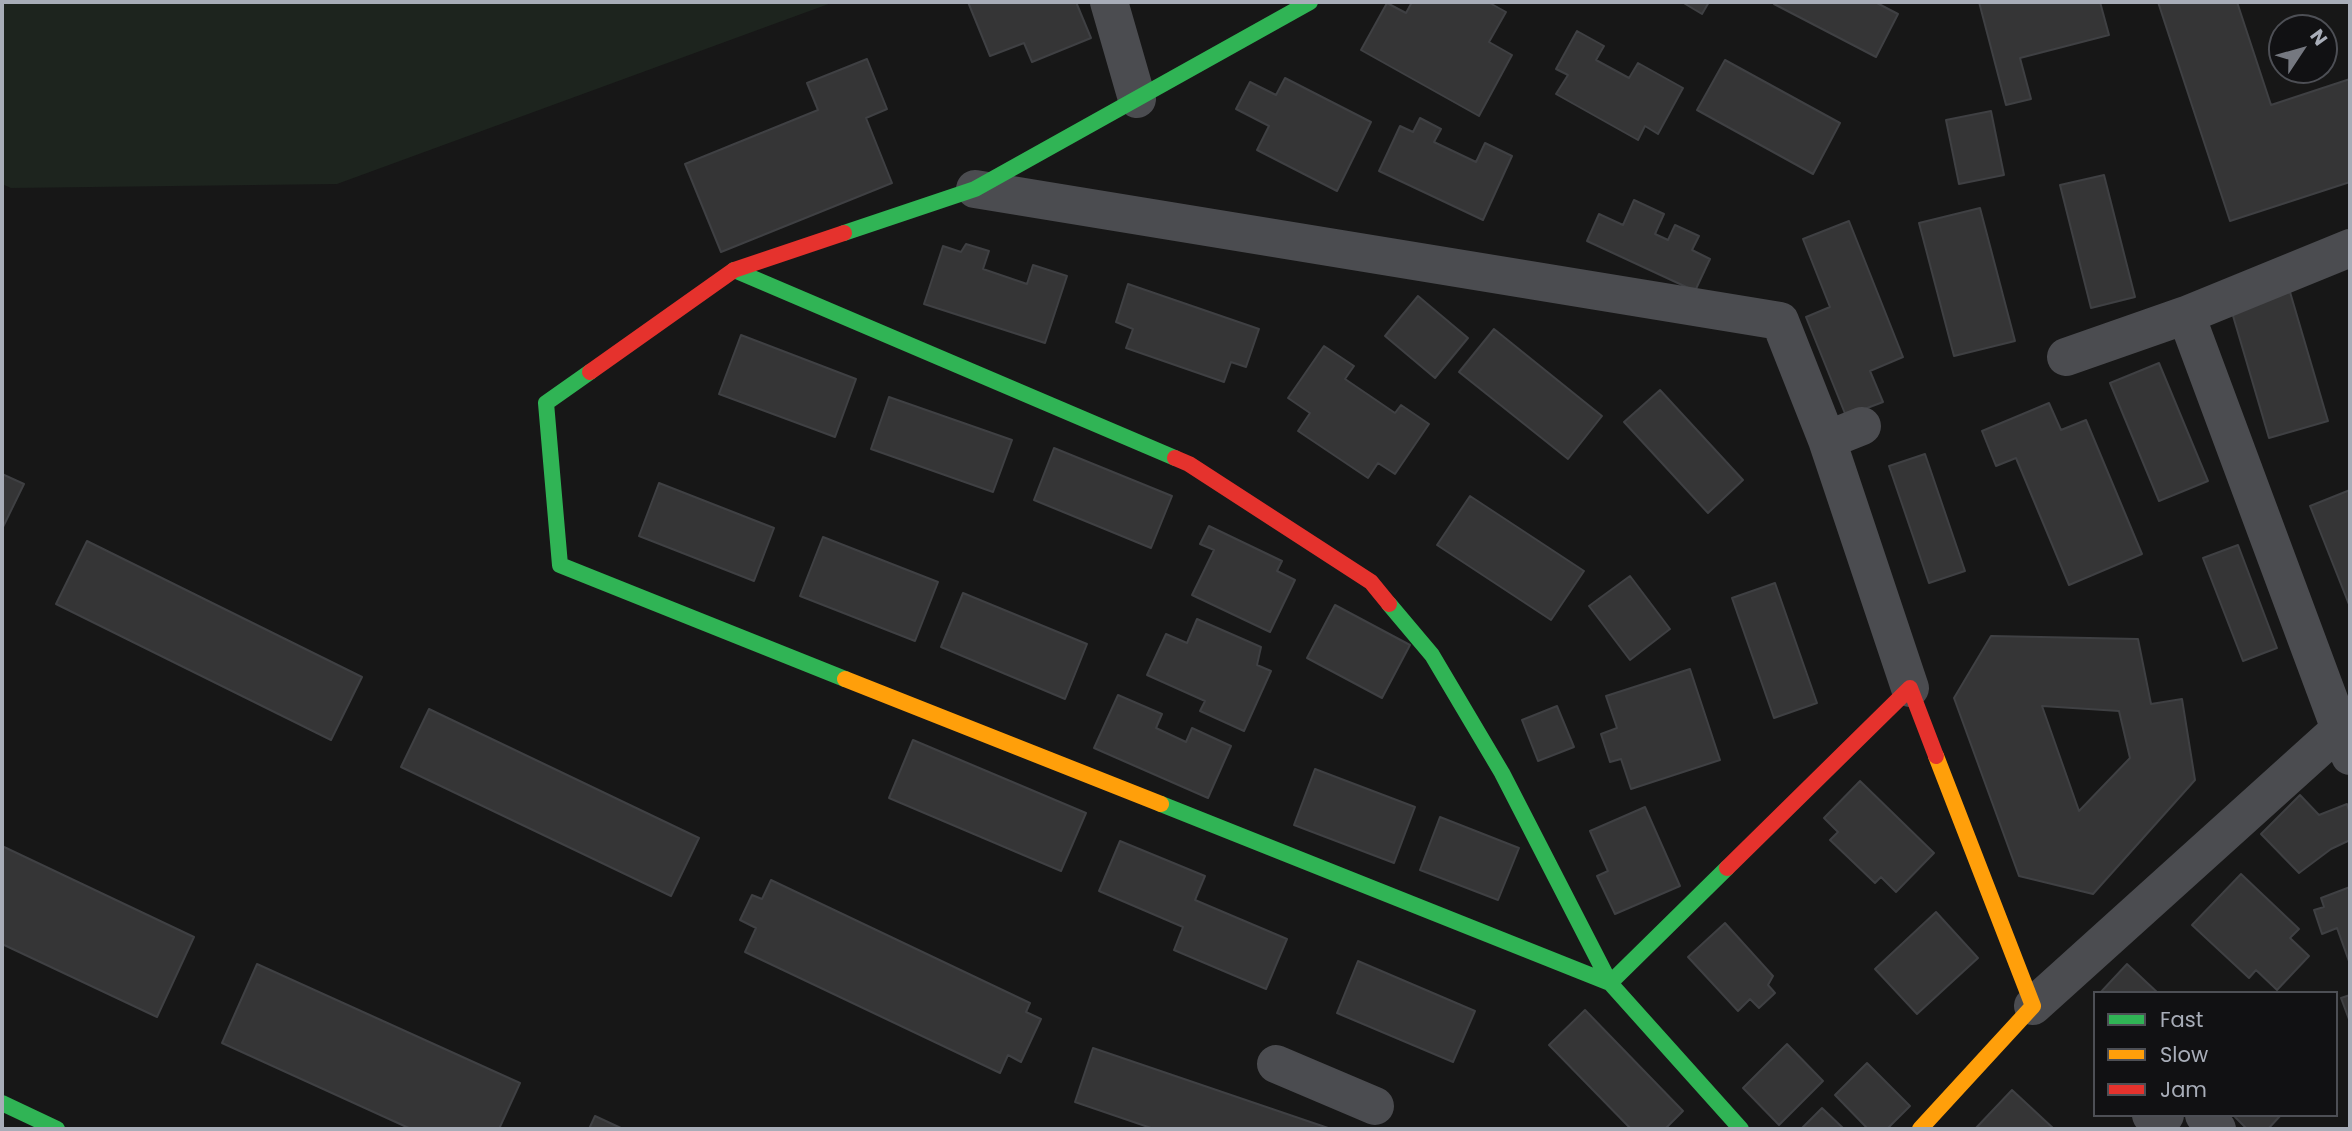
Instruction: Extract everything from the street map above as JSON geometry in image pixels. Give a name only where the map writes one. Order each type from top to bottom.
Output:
[{"type":"street","points":[[1110,2],[1137,99]]},
{"type":"street","points":[[1310,2],[975,189],[734,270],[546,403],[560,565],[1610,983]]},
{"type":"street","points":[[975,189],[1780,321],[1827,440],[1910,688],[2034,1006]]},
{"type":"street","points":[[2066,357],[2186,315],[2350,248]]},
{"type":"street","points":[[734,270],[1189,464],[1371,582],[1432,655],[1502,773],[1610,983],[1741,1129]]},
{"type":"street","points":[[1920,1129],[2034,1006],[2345,743],[2186,315]]},
{"type":"street","points":[[1827,440],[1862,426]]},
{"type":"street","points":[[1610,983],[1910,688]]},
{"type":"street","points":[[1276,1064],[1375,1106]]},
{"type":"street","points":[[2,1103],[57,1129]]},
{"type":"shaded area","points":[[2,2],[834,2],[337,184],[11,188],[2,184]]},
{"type":"building","points":[[968,2],[1076,2],[1091,38],[1032,62],[1024,43],[990,56]]},
{"type":"building","points":[[1412,2],[1488,2],[1506,12],[1489,42],[1512,55],[1479,116],[1361,50],[1387,3],[1406,13]]},
{"type":"building","points":[[1682,2],[1709,2],[1702,14]]},
{"type":"building","points":[[1875,2],[1898,14],[1876,57],[1774,4]]},
{"type":"building","points":[[1979,2],[2100,2],[2109,35],[2020,58],[2031,99],[2006,105]]},
{"type":"building","points":[[2158,2],[2237,2],[2271,105],[2350,79],[2350,182],[2230,221]]},
{"type":"building","points":[[1577,31],[1604,46],[1596,60],[1629,78],[1638,63],[1683,88],[1658,134],[1645,126],[1638,140],[1556,94],[1568,75],[1556,69]]},
{"type":"building","points":[[867,59],[887,109],[866,118],[892,183],[721,252],[685,164],[818,110],[807,83]]},
{"type":"building","points":[[1725,60],[1840,123],[1813,174],[1697,110]]},
{"type":"building","points":[[1285,78],[1371,122],[1337,191],[1257,150],[1269,126],[1236,109],[1250,82],[1276,95]]},
{"type":"building","points":[[1991,111],[2004,175],[1959,184],[1946,120]]},
{"type":"building","points":[[1420,118],[1441,129],[1434,142],[1476,162],[1485,143],[1512,156],[1483,220],[1379,171],[1400,126],[1413,132]]},
{"type":"building","points":[[2104,175],[2135,297],[2091,308],[2060,185]]},
{"type":"building","points":[[1634,200],[1664,214],[1655,234],[1668,240],[1675,225],[1699,236],[1692,250],[1710,259],[1695,291],[1587,241],[1599,214],[1623,225]]},
{"type":"building","points":[[1980,208],[2015,341],[1954,356],[1919,223]]},
{"type":"building","points":[[1849,221],[1903,357],[1870,371],[1883,402],[1846,416],[1806,317],[1830,307],[1803,239]]},
{"type":"building","points":[[966,244],[989,251],[983,269],[1027,284],[1033,265],[1067,276],[1045,343],[924,304],[943,246],[961,252]]},
{"type":"building","points":[[1128,284],[1259,329],[1246,367],[1231,362],[1224,382],[1126,348],[1133,329],[1116,322]]},
{"type":"building","points":[[2290,292],[2328,421],[2269,438],[2231,309]]},
{"type":"building","points":[[1418,296],[1468,338],[1435,378],[1385,336]]},
{"type":"building","points":[[1494,329],[1602,416],[1568,459],[1459,372]]},
{"type":"building","points":[[741,335],[856,379],[835,437],[719,394]]},
{"type":"building","points":[[1324,346],[1354,366],[1345,379],[1395,413],[1401,405],[1429,424],[1395,474],[1378,463],[1368,478],[1298,431],[1310,413],[1288,398]]},
{"type":"building","points":[[2159,363],[2208,481],[2159,501],[2110,383]]},
{"type":"building","points":[[1660,390],[1743,480],[1708,513],[1624,422]]},
{"type":"building","points":[[889,397],[1012,440],[993,492],[871,449]]},
{"type":"building","points":[[2049,403],[2061,430],[2086,420],[2142,554],[2069,585],[2016,458],[1996,466],[1982,431]]},
{"type":"building","points":[[1054,448],[1172,496],[1151,548],[1034,500]]},
{"type":"building","points":[[1925,454],[1965,571],[1929,583],[1889,466]]},
{"type":"building","points":[[2,474],[24,484],[2,529]]},
{"type":"building","points":[[659,483],[774,528],[754,581],[639,536]]},
{"type":"building","points":[[2350,490],[2350,607],[2310,506]]},
{"type":"building","points":[[1470,496],[1584,571],[1551,620],[1437,545]]},
{"type":"building","points":[[1209,526],[1282,561],[1277,571],[1295,580],[1270,632],[1192,595],[1214,550],[1200,544]]},
{"type":"building","points":[[823,537],[938,582],[915,641],[800,596]]},
{"type":"building","points":[[87,541],[362,677],[331,740],[56,604]]},
{"type":"building","points":[[2238,545],[2277,648],[2243,661],[2203,558]]},
{"type":"building","points":[[1630,576],[1670,629],[1630,660],[1589,606]]},
{"type":"building","points":[[1775,583],[1817,703],[1774,718],[1732,598]]},
{"type":"building","points":[[963,593],[1087,644],[1065,699],[941,647]]},
{"type":"building","points":[[1335,605],[1410,645],[1382,698],[1307,658]]},
{"type":"building","points":[[1197,619],[1261,647],[1257,665],[1271,671],[1244,731],[1200,711],[1205,701],[1147,675],[1166,634],[1187,643]]},
{"type":"building","points":[[1991,636],[2138,639],[2151,704],[2182,699],[2195,780],[2093,894],[2019,876],[1954,698]],"holes":[[[2042,706],[2119,711],[2130,758],[2079,811]]]},
{"type":"building","points":[[1690,669],[1720,760],[1631,789],[1621,759],[1610,762],[1601,734],[1617,728],[1606,696]]},
{"type":"building","points":[[1118,695],[1162,714],[1156,728],[1186,742],[1192,728],[1231,746],[1208,798],[1094,748]]},
{"type":"building","points":[[1557,706],[1574,747],[1538,761],[1522,720]]},
{"type":"building","points":[[429,709],[699,838],[671,896],[401,767]]},
{"type":"building","points":[[913,740],[1086,813],[1061,871],[889,798]]},
{"type":"building","points":[[1315,769],[1415,807],[1394,863],[1294,825]]},
{"type":"building","points":[[1860,781],[1934,853],[1896,892],[1881,877],[1875,883],[1830,840],[1838,832],[1824,818]]},
{"type":"building","points":[[2300,795],[2319,815],[2347,804],[2350,814],[2350,840],[2331,849],[2299,873],[2261,834]]},
{"type":"building","points":[[1645,807],[1680,886],[1615,914],[1597,876],[1608,871],[1590,831]]},
{"type":"building","points":[[1440,817],[1519,848],[1498,900],[1420,870]]},
{"type":"building","points":[[1120,841],[1205,876],[1195,900],[1287,939],[1266,989],[1174,950],[1183,927],[1099,891]]},
{"type":"building","points":[[2,846],[194,937],[157,1017],[2,944]]},
{"type":"building","points":[[2241,874],[2299,929],[2290,938],[2309,956],[2277,990],[2256,970],[2249,978],[2192,925]]},
{"type":"building","points":[[771,880],[1030,1003],[1026,1012],[1041,1019],[1021,1062],[1008,1055],[1000,1073],[745,952],[756,928],[740,920],[752,895],[762,899]]},
{"type":"building","points":[[2350,887],[2350,964],[2337,928],[2322,934],[2314,910],[2324,907],[2321,898]]},
{"type":"building","points":[[1936,912],[1978,958],[1917,1014],[1875,969]]},
{"type":"building","points":[[1725,923],[1773,976],[1768,985],[1775,993],[1759,1008],[1750,999],[1738,1011],[1688,957]]},
{"type":"building","points":[[1358,961],[1475,1011],[1453,1062],[1337,1013]]},
{"type":"building","points":[[257,964],[520,1083],[499,1129],[411,1129],[222,1043]]},
{"type":"building","points":[[2127,964],[2156,991],[2102,991]]},
{"type":"building","points":[[2350,995],[2350,1022],[2341,998]]},
{"type":"building","points":[[1585,1010],[1683,1111],[1665,1129],[1631,1129],[1549,1045]]},
{"type":"building","points":[[1787,1044],[1823,1081],[1779,1125],[1743,1088]]},
{"type":"building","points":[[1093,1048],[1331,1129],[1154,1129],[1075,1102]]},
{"type":"building","points":[[1867,1063],[1910,1106],[1887,1129],[1868,1129],[1835,1095]]},
{"type":"building","points":[[2012,1090],[2054,1129],[1975,1129]]},
{"type":"building","points":[[1822,1108],[1844,1129],[1801,1129]]},
{"type":"building","points":[[595,1116],[623,1129],[589,1129]]},
{"type":"building","points":[[2235,1117],[2279,1117],[2268,1129],[2247,1129]]},
{"type":"traffic: fast","points":[[844,233],[975,189],[1310,2]]},
{"type":"traffic: fast","points":[[734,270],[1175,458]]},
{"type":"traffic: fast","points":[[590,372],[546,403],[560,565],[845,679]]},
{"type":"traffic: fast","points":[[1389,604],[1432,655],[1502,773],[1610,983],[1727,868]]},
{"type":"traffic: fast","points":[[1161,804],[1610,983],[1741,1129]]},
{"type":"traffic: fast","points":[[2,1103],[57,1129]]},
{"type":"traffic: slow","points":[[845,679],[1161,804]]},
{"type":"traffic: slow","points":[[1920,1129],[2033,1006],[1936,756]]},
{"type":"traffic: jam","points":[[590,372],[734,270],[844,233]]},
{"type":"traffic: jam","points":[[1175,458],[1189,464],[1371,582],[1389,604]]},
{"type":"traffic: jam","points":[[1727,868],[1910,688],[1936,756]]}]
